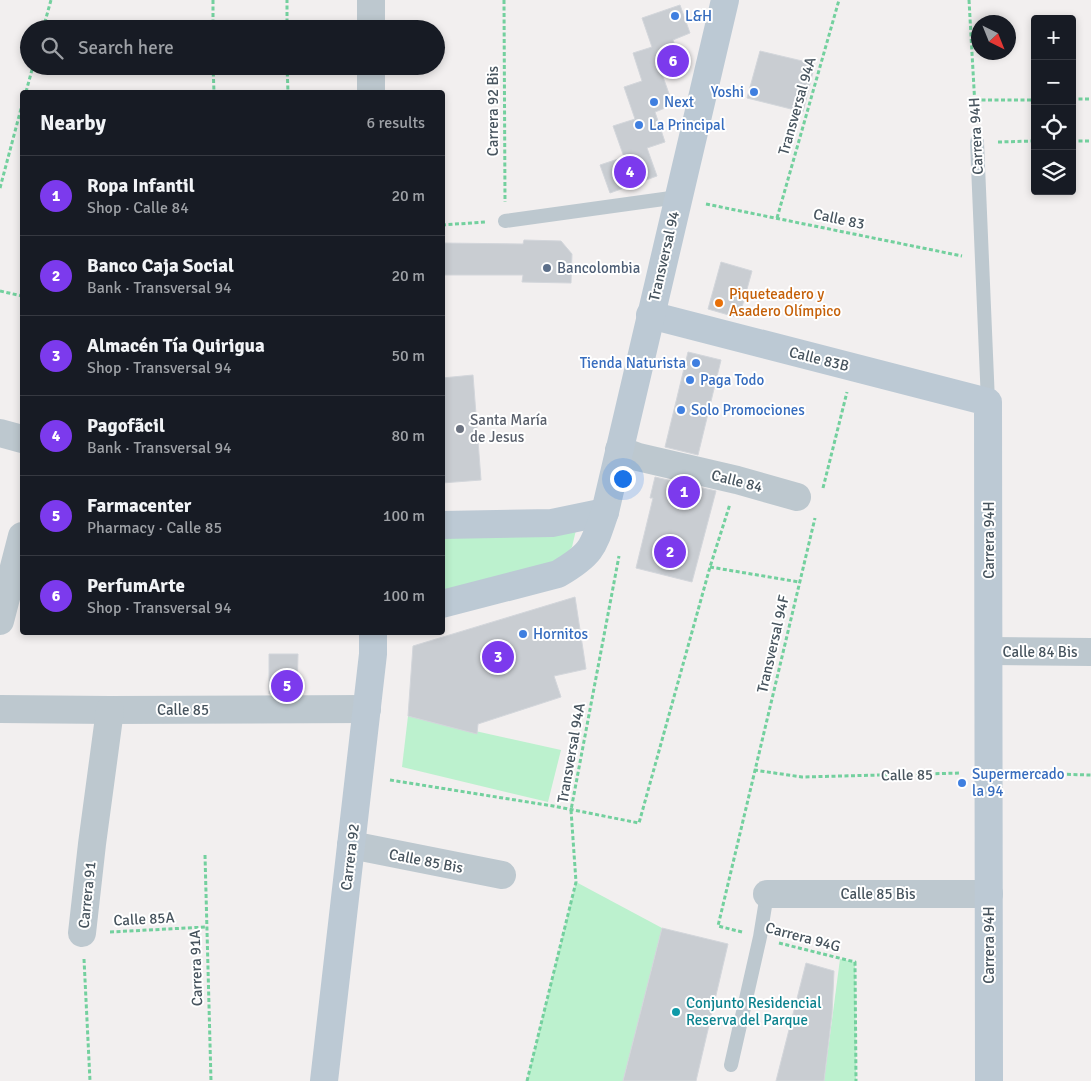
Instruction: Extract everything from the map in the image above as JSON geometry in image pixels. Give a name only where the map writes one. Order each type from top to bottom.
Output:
[{"type":"main road","name":"Transversal 94","points":[[445,603],[558,574],[588,554],[595,541],[605,512],[650,315],[690,200],[725,0]]},
{"type":"main road","name":"Calle 83B","points":[[650,315],[988,402]]},
{"type":"main road","name":"Carrera 94H","points":[[988,402],[990,1081]]},
{"type":"main road","points":[[445,524],[552,524],[605,512]]},
{"type":"main road","name":"Carrera 92","points":[[324,1081],[367,709],[378,640]]},
{"type":"street","points":[[371,0],[371,20]]},
{"type":"street","points":[[371,75],[372,90]]},
{"type":"street","points":[[0,434],[20,439]]},
{"type":"street","name":"Calle 84","points":[[619,450],[638,457],[737,480],[797,497]]},
{"type":"street","points":[[0,621],[20,544]]},
{"type":"street","name":"Calle 84 Bis","points":[[989,651],[1091,652]]},
{"type":"street","name":"Calle 85","points":[[0,709],[367,709]]},
{"type":"street","name":"Carrera 91","points":[[82,933],[110,710]]},
{"type":"street","name":"Calle 85 Bis","points":[[351,845],[502,875]]},
{"type":"street","name":"Calle 85 Bis","points":[[767,894],[989,894]]},
{"type":"lane","name":"Carrera 94H","points":[[977,142],[988,402]]},
{"type":"lane","points":[[505,221],[690,200]]},
{"type":"lane","points":[[731,1064],[760,937],[767,894]]},
{"type":"path","points":[[46,20],[51,0]]},
{"type":"path","points":[[213,0],[213,20]]},
{"type":"path","points":[[287,0],[287,20]]},
{"type":"path","name":"Carrera 92 Bis","points":[[504,0],[505,221]]},
{"type":"path","name":"Transversal 94A","points":[[776,218],[839,0]]},
{"type":"path","name":"Carrera 94H","points":[[969,0],[977,142]]},
{"type":"path","points":[[27,90],[31,75]]},
{"type":"path","points":[[213,75],[214,90]]},
{"type":"path","points":[[287,75],[288,90]]},
{"type":"path","points":[[1076,99],[1091,99]]},
{"type":"path","points":[[975,100],[1031,100]]},
{"type":"path","points":[[0,188],[20,113]]},
{"type":"path","points":[[1076,141],[1091,141]]},
{"type":"path","points":[[977,142],[1031,142]]},
{"type":"path","name":"Calle 83","points":[[690,200],[981,260]]},
{"type":"path","points":[[445,225],[505,221]]},
{"type":"path","points":[[0,291],[20,296]]},
{"type":"path","points":[[823,489],[853,368]]},
{"type":"path","points":[[390,780],[638,823],[710,567],[737,480]]},
{"type":"path","name":"Transversal 94F","points":[[718,926],[816,517]]},
{"type":"path","name":"Transversal 94A","points":[[527,1081],[576,882],[571,810],[619,555]]},
{"type":"path","points":[[710,567],[799,582]]},
{"type":"path","name":"Calle 85","points":[[754,770],[802,777],[989,773],[1091,775]]},
{"type":"path","name":"Carrera 91A","points":[[205,855],[211,1081]]},
{"type":"path","name":"Carrera 94G","points":[[718,926],[854,962],[856,1081]]},
{"type":"path","name":"Calle 85A","points":[[82,933],[206,927]]},
{"type":"path","name":"Carrera 91","points":[[82,933],[90,1081]]},
{"type":"green space","points":[[576,530],[572,547],[561,560],[445,593],[445,532]]},
{"type":"green space","points":[[408,716],[561,750],[548,802],[402,767]]},
{"type":"green space","points":[[576,882],[662,928],[623,1081],[527,1081]]},
{"type":"green space","points":[[840,959],[855,962],[856,1081],[824,1081]]},
{"type":"building","points":[[680,5],[690,33],[673,40],[683,67],[662,74],[673,105],[655,112],[665,142],[647,148],[657,176],[610,193],[600,165],[624,157],[613,126],[635,119],[624,87],[642,81],[633,53],[652,47],[642,18]]},
{"type":"building","points":[[760,51],[815,64],[803,112],[747,98]]},
{"type":"building","points":[[524,240],[561,241],[572,254],[571,283],[522,282],[523,275],[445,275],[445,243],[523,244]]},
{"type":"building","points":[[721,262],[752,271],[739,318],[708,309]]},
{"type":"building","points":[[688,352],[721,360],[698,455],[665,447]]},
{"type":"building","name":"Santa María de Jesus","points":[[473,375],[481,480],[445,483],[445,378]]},
{"type":"building","points":[[655,477],[716,491],[692,582],[636,568],[653,498],[650,498]]},
{"type":"building","points":[[575,597],[586,669],[554,676],[561,697],[478,724],[477,734],[408,716],[413,646]]},
{"type":"building","points":[[269,654],[298,654],[297,694],[269,694]]},
{"type":"building","name":"Conjunto Residencial Reserva del Parque","points":[[662,928],[728,944],[696,1081],[623,1081]]},
{"type":"building","name":"Conjunto Residencial Reserva del Parque","points":[[806,963],[834,971],[832,1014],[824,1081],[776,1081]]},
{"type":"place","name":"L&H","points":[[675,16]]},
{"type":"place","name":"PerfumArte","points":[[673,61]]},
{"type":"place","name":"Yoshi","points":[[754,92]]},
{"type":"place","name":"Next","points":[[654,102]]},
{"type":"place","name":"La Principal","points":[[639,125]]},
{"type":"place","name":"Pagofãcil","points":[[630,172]]},
{"type":"place","name":"Bancolombia","points":[[547,268]]},
{"type":"place","name":"Piqueteadero y Asadero Olímpico","points":[[719,303]]},
{"type":"place","name":"Tienda Naturista","points":[[696,363]]},
{"type":"place","name":"Paga Todo","points":[[690,380]]},
{"type":"place","name":"Solo Promociones","points":[[681,410]]},
{"type":"place","name":"Santa María de Jesus","points":[[460,429]]},
{"type":"place","name":"Ropa Infantil","points":[[684,492]]},
{"type":"place","name":"Banco Caja Social","points":[[670,552]]},
{"type":"place","name":"Hornitos","points":[[523,634]]},
{"type":"place","name":"Almacén Tía Quirigua","points":[[498,657]]},
{"type":"place","name":"Farmacenter","points":[[287,686]]},
{"type":"place","name":"Supermercado la 94","points":[[962,783]]},
{"type":"place","name":"Conjunto Residencial Reserva del Parque","points":[[676,1012]]}]
